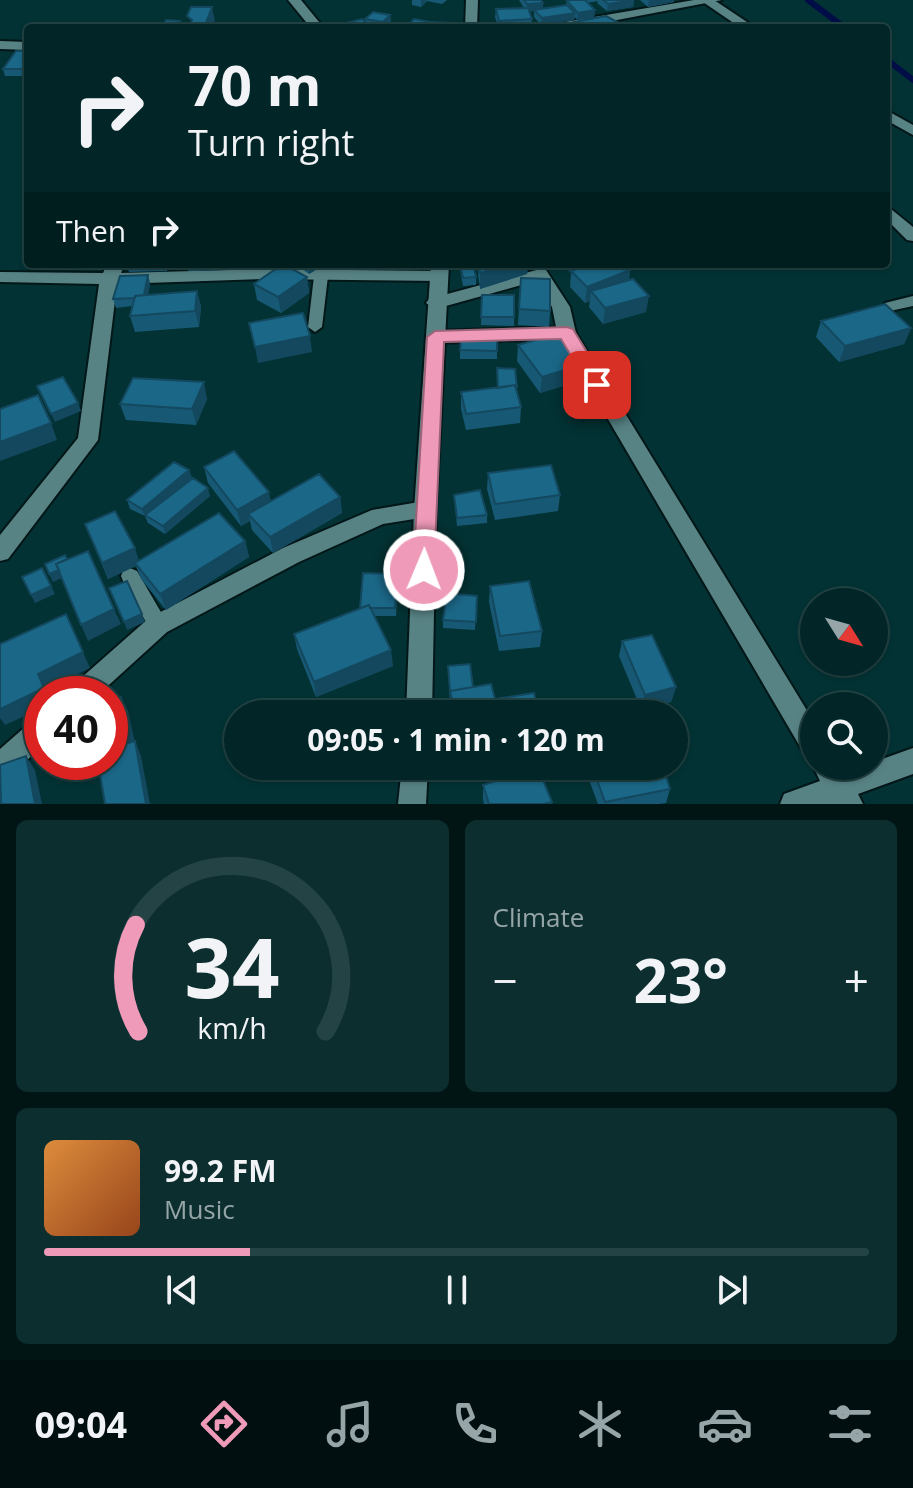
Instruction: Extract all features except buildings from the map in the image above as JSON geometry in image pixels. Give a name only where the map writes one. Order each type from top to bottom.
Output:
[{"type":"street","points":[[294,0],[315,24]]},
{"type":"street","points":[[471,24],[472,0]]},
{"type":"street","points":[[575,24],[710,0],[744,24]]},
{"type":"street","points":[[0,45],[24,46]]},
{"type":"street","points":[[890,117],[913,131]]},
{"type":"street","points":[[890,214],[913,236]]},
{"type":"street","points":[[0,277],[112,272],[321,276],[439,270],[425,510],[419,700]]},
{"type":"street","points":[[0,552],[88,440],[112,272]]},
{"type":"street","points":[[435,303],[540,274],[561,307],[567,333],[800,723]]},
{"type":"street","points":[[435,337],[567,333]]},
{"type":"street","points":[[101,676],[158,625],[291,555],[380,516],[425,510]]},
{"type":"street","points":[[0,767],[24,745]]},
{"type":"street","points":[[794,804],[913,761]]},
{"type":"street","points":[[412,804],[414,780]]},
{"type":"lane","points":[[315,327],[321,276]]},
{"type":"lane","points":[[890,306],[913,301]]},
{"type":"lane","points":[[130,576],[158,625]]},
{"type":"waterway","points":[[808,0],[840,24]]},
{"type":"waterway","points":[[890,62],[913,80]]},
{"type":"route","points":[[424,570],[435,337],[567,333],[597,385]]}]
